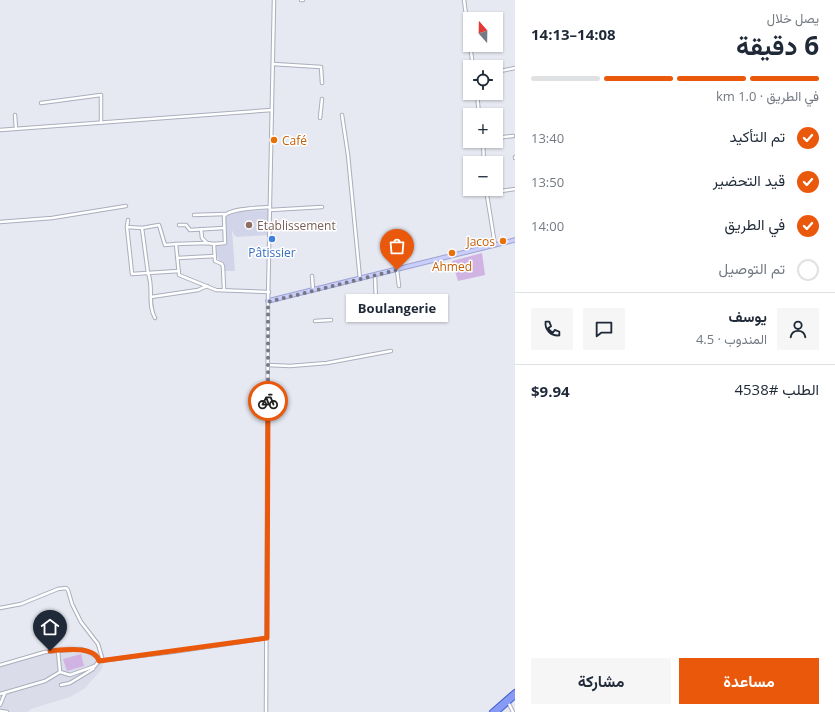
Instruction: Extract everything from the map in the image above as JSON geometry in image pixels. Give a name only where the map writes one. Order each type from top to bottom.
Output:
[{"type":"highway","points":[[492,712],[515,692]]},
{"type":"highway","points":[[497,712],[515,696]]},
{"type":"main road","points":[[268,302],[515,240]]},
{"type":"street","points":[[266,712],[268,302],[274,0]]},
{"type":"street","points":[[464,0],[472,60]]},
{"type":"street","points":[[273,64],[321,67],[322,83]]},
{"type":"street","points":[[503,71],[515,68]]},
{"type":"street","points":[[41,103],[101,95],[101,123]]},
{"type":"street","points":[[320,118],[322,100]]},
{"type":"street","points":[[0,130],[272,110]]},
{"type":"street","points":[[15,115],[16,129]]},
{"type":"street","points":[[342,115],[348,155],[360,280]]},
{"type":"street","points":[[503,137],[513,136]]},
{"type":"street","points":[[503,191],[515,189]]},
{"type":"street","points":[[487,196],[495,245]]},
{"type":"street","points":[[0,222],[52,218],[126,206]]},
{"type":"street","points":[[194,215],[226,214],[234,211],[322,207]]},
{"type":"street","points":[[127,227],[142,228],[159,225],[165,245],[225,243],[224,219],[226,214]]},
{"type":"street","points":[[128,220],[127,227],[132,274],[179,271]]},
{"type":"street","points":[[179,225],[185,225],[190,230],[224,228]]},
{"type":"street","points":[[142,228],[148,273],[151,280],[152,309],[155,318]]},
{"type":"street","points":[[201,229],[202,238],[207,243]]},
{"type":"street","points":[[176,244],[179,275],[216,290],[224,289],[269,292]]},
{"type":"street","points":[[214,244],[215,261],[222,264],[224,267],[224,289]]},
{"type":"street","points":[[178,258],[215,256]]},
{"type":"street","points":[[397,270],[399,286]]},
{"type":"street","points":[[312,276],[313,290]]},
{"type":"street","points":[[375,276],[376,301]]},
{"type":"street","points":[[151,297],[198,290],[206,286]]},
{"type":"street","points":[[315,321],[331,320]]},
{"type":"street","points":[[268,365],[290,366],[327,363],[391,351]]},
{"type":"street","points":[[0,608],[21,604],[58,589],[66,588],[81,622],[98,644],[101,661]]},
{"type":"street","points":[[0,694],[45,681],[60,672],[70,675],[94,666],[101,661],[267,638]]},
{"type":"street","points":[[0,665],[45,652],[58,651],[84,650],[97,656],[101,661]]},
{"type":"street","points":[[58,651],[60,672]]},
{"type":"street","points":[[62,685],[70,683],[94,669],[94,666]]},
{"type":"street","points":[[0,704],[5,693]]},
{"type":"street","points":[[508,702],[514,712]]},
{"type":"street","points":[[0,711],[7,712]]},
{"type":"shaded area","name":"Etablissement","points":[[268,210],[268,223],[266,225],[268,235],[237,237],[234,235],[232,230],[235,271],[225,271],[224,263],[218,259],[216,246],[227,245],[226,217],[232,212]]},
{"type":"shaded area","points":[[482,253],[485,275],[458,281],[452,261]]},
{"type":"shaded area","points":[[72,645],[104,654],[102,669],[84,689],[70,697],[31,709],[27,712],[0,712],[0,663],[55,647]]},
{"type":"shaded area","points":[[81,654],[84,666],[67,671],[63,659]]},
{"type":"way so far","points":[[268,401],[268,302],[397,270]]},
{"type":"place","name":"Café","points":[[274,140]]},
{"type":"place","name":"Etablissement","points":[[249,225]]},
{"type":"place","name":"Pâtissier","points":[[272,239]]},
{"type":"place","name":"Jacos","points":[[503,241]]},
{"type":"place","name":"Ahmed","points":[[452,253]]},
{"type":"place","name":"Boulangerie","points":[[397,270]]},
{"type":"route","points":[[50,651],[84,650],[97,656],[99,661],[267,638],[266,563],[268,401]]}]
